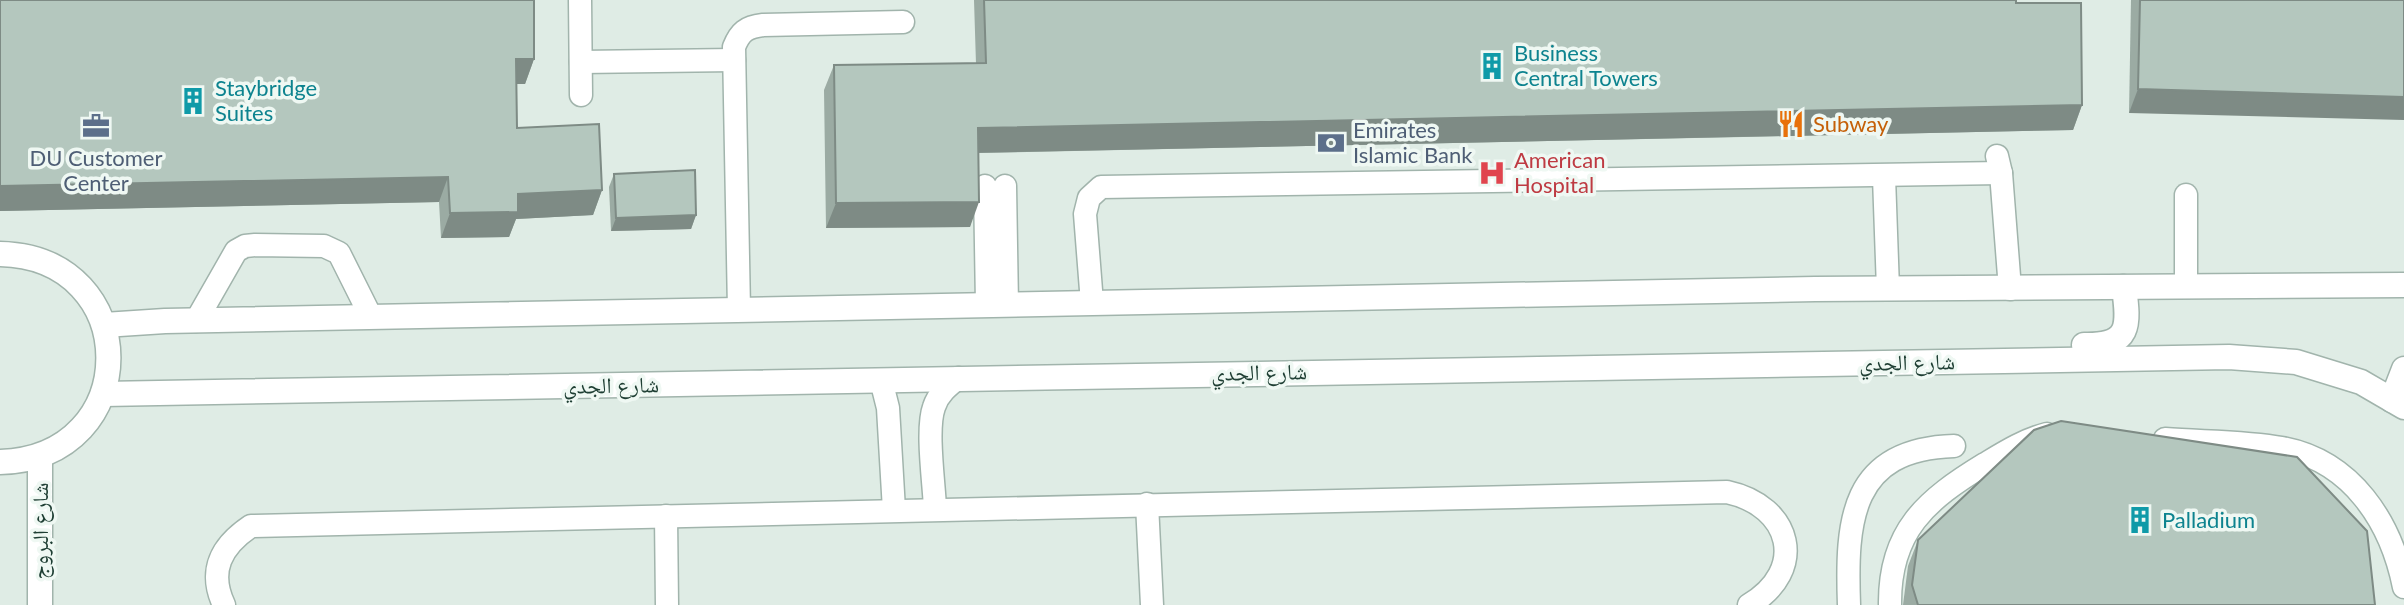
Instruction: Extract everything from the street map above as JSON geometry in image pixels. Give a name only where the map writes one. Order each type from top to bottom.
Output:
[{"type":"street","points":[[0,254],[24,255],[65,272],[95,305],[104,325],[109,366],[103,394],[90,418],[72,439],[40,456],[0,462]]},
{"type":"street","points":[[104,325],[371,317],[1888,289],[2404,285]]},
{"type":"street","points":[[1963,361],[1971,352],[1996,344],[2110,344],[2119,338],[2128,320],[2124,287]]},
{"type":"street","name":"شارع الجدي","points":[[103,394],[2229,357],[2296,362],[2361,382],[2398,403]]},
{"type":"street","points":[[2398,403],[2404,369]]},
{"type":"street","name":"شارع البروج","points":[[40,456],[40,605]]},
{"type":"lane","points":[[580,0],[581,95]]},
{"type":"lane","points":[[739,310],[734,47],[739,35],[749,26],[903,22]]},
{"type":"lane","points":[[581,62],[734,60]]},
{"type":"lane","points":[[1092,303],[1085,214],[1089,198],[1101,187],[1884,177],[2002,162],[2010,289]]},
{"type":"lane","points":[[1884,177],[1888,289]]},
{"type":"lane","points":[[995,186],[997,305]]},
{"type":"lane","points":[[2186,195],[2186,286]]},
{"type":"lane","points":[[196,321],[236,251],[255,245],[332,248],[343,261],[371,317]]},
{"type":"lane","points":[[935,508],[931,422],[934,406],[943,390],[958,378]]},
{"type":"lane","points":[[881,380],[888,408],[894,510]]},
{"type":"lane","points":[[1890,605],[1890,578],[1900,543],[1919,512],[1946,487],[2013,447],[2032,438],[2065,432]]},
{"type":"lane","points":[[2139,437],[2282,448],[2314,459],[2342,476],[2367,499],[2386,527],[2398,557],[2404,587]]},
{"type":"lane","points":[[1849,605],[1849,547],[1855,506],[1860,495],[1880,471],[1897,459],[1930,447],[1954,446]]},
{"type":"lane","points":[[224,605],[217,573],[222,553],[234,537],[251,526],[1727,492],[1747,496],[1764,506],[1777,521],[1784,541],[1785,561],[1778,580],[1765,595],[1749,605]]},
{"type":"lane","points":[[1147,504],[1152,605]]},
{"type":"lane","points":[[666,516],[667,605]]},
{"type":"building","name":"Staybridge Suites","points":[[0,0],[534,0],[534,59],[516,59],[517,128],[599,124],[602,190],[518,194],[518,212],[450,213],[448,177],[0,186]]},
{"type":"building","name":"Business Central Towers","points":[[984,0],[2016,0],[2016,3],[2081,3],[2082,105],[978,128],[979,202],[836,203],[834,65],[986,63]]},
{"type":"building","points":[[2140,0],[2404,0],[2404,97],[2138,89]]},
{"type":"building","points":[[695,170],[696,215],[616,218],[614,174]]},
{"type":"building","name":"Palladium","points":[[2061,421],[2297,457],[2367,531],[2375,605],[1918,605],[1912,585],[1918,540],[2034,430]]},
{"type":"place","name":"Business Central Towers","points":[[1492,66]]},
{"type":"place","name":"Staybridge Suites","points":[[193,101]]},
{"type":"place","name":"Subway","points":[[1791,124]]},
{"type":"place","name":"DU Customer Center","points":[[96,126]]},
{"type":"place","name":"Emirates Islamic Bank","points":[[1331,143]]},
{"type":"place","name":"American Hospital","points":[[1492,173]]},
{"type":"place","name":"Palladium","points":[[2140,520]]}]
